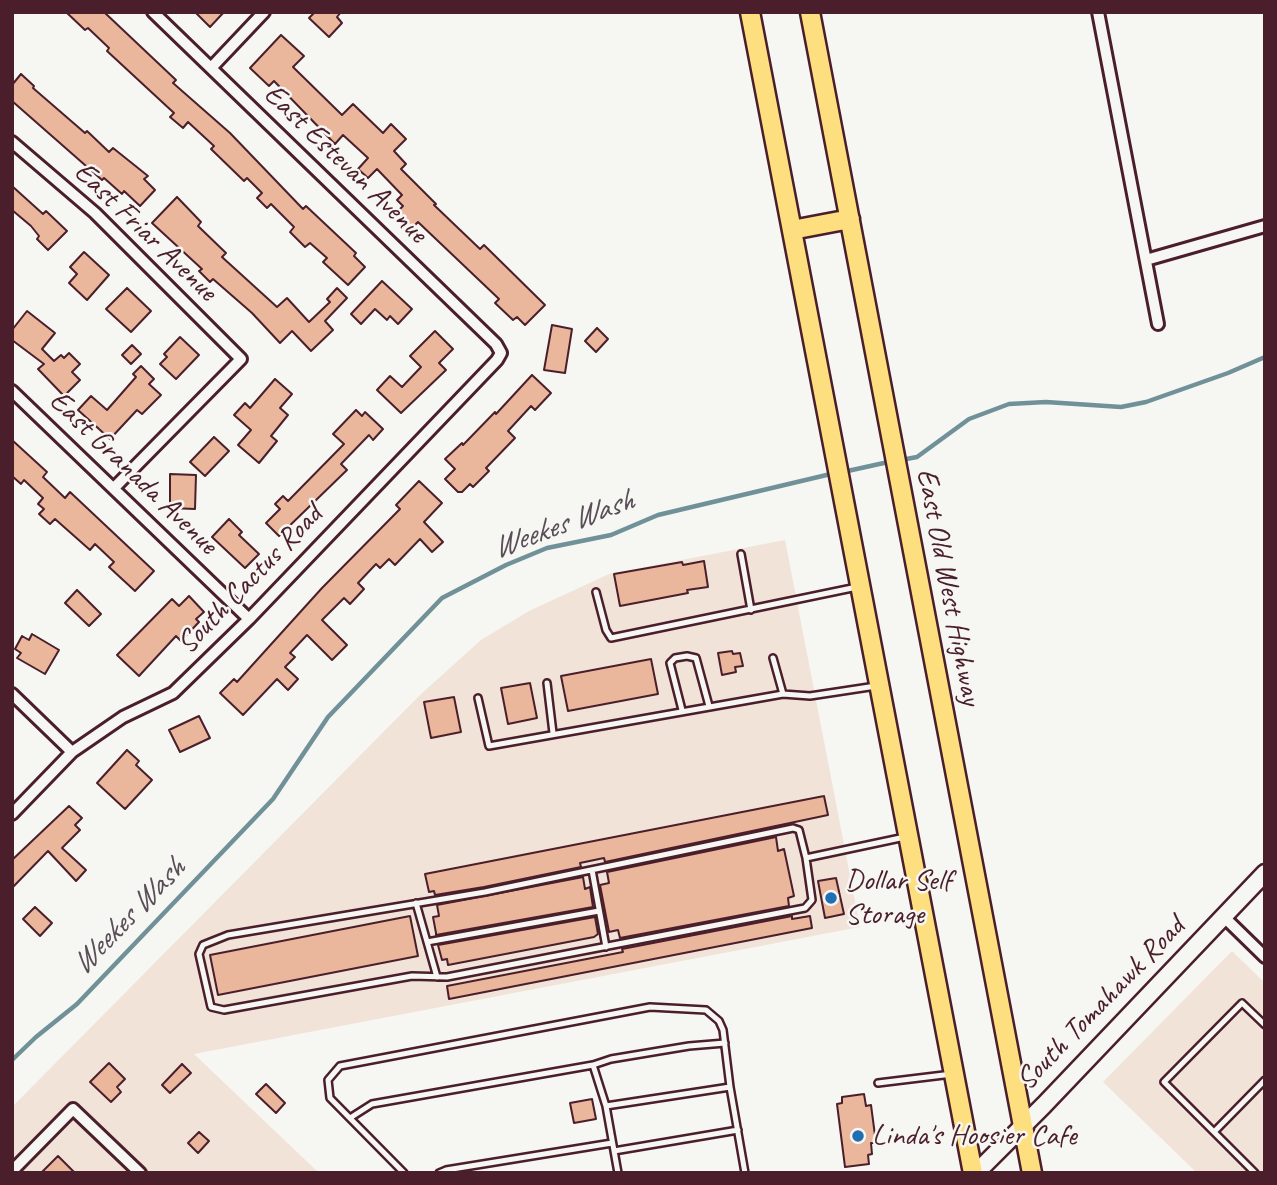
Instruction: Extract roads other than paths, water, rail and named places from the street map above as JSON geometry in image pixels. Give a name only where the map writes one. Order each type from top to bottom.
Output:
[{"type":"main road","points":[[750,12],[974,1173]]},
{"type":"main road","name":"East Old West Highway","points":[[810,12],[1032,1173]]},
{"type":"main road","points":[[793,230],[850,219]]},
{"type":"main road","name":"South Tomahawk Road","points":[[974,1173],[1023,1126],[1265,873]]},
{"type":"street","name":"East Estevan Avenue","points":[[153,12],[495,344],[501,353]]},
{"type":"street","points":[[211,68],[264,12]]},
{"type":"street","points":[[1098,12],[1158,324]]},
{"type":"street","name":"East Friar Avenue","points":[[12,142],[95,213],[241,359],[114,488]]},
{"type":"street","points":[[1146,260],[1265,226]]},
{"type":"street","name":"South Cactus Road","points":[[12,814],[72,752],[123,717],[173,693],[249,620],[501,353]]},
{"type":"street","name":"East Granada Avenue","points":[[12,391],[249,620]]},
{"type":"street","points":[[12,694],[72,752]]},
{"type":"street","points":[[1223,916],[1265,957]]},
{"type":"street","points":[[12,1171],[73,1109],[140,1173]]},
{"type":"lane","points":[[741,554],[751,610]]},
{"type":"lane","points":[[596,592],[606,630],[611,638],[860,586]]},
{"type":"lane","points":[[682,710],[670,663],[675,658],[687,656],[696,657],[709,706]]},
{"type":"lane","points":[[773,658],[783,694]]},
{"type":"lane","points":[[547,683],[553,733]]},
{"type":"lane","points":[[478,698],[489,746],[783,694],[810,696],[879,685]]},
{"type":"lane","points":[[793,828],[799,830],[806,858],[812,900],[805,908],[447,978],[412,975],[223,1010],[211,1007],[199,954],[203,945],[228,935],[592,870],[793,828]]},
{"type":"lane","points":[[806,858],[908,836]]},
{"type":"lane","points":[[592,870],[606,947]]},
{"type":"lane","points":[[416,903],[437,977]]},
{"type":"lane","points":[[427,942],[599,911]]},
{"type":"lane","points":[[1255,1173],[1164,1082],[1242,1003],[1265,1025]]},
{"type":"lane","points":[[404,1173],[330,1098],[328,1080],[340,1066],[650,1007],[706,1010],[719,1021],[723,1030],[745,1173]]},
{"type":"lane","points":[[350,1118],[372,1104],[593,1065],[611,1059],[725,1043]]},
{"type":"lane","points":[[593,1065],[606,1106],[618,1173]]},
{"type":"lane","points":[[878,1083],[954,1074]]},
{"type":"lane","points":[[1214,1132],[1265,1080]]},
{"type":"lane","points":[[606,1106],[730,1087]]},
{"type":"lane","points":[[614,1151],[738,1130]]},
{"type":"lane","points":[[439,1173],[612,1143]]},
{"type":"waterway","name":"Weekes Wash","points":[[901,460],[917,457],[969,419],[1009,404],[1046,402],[1121,407],[1146,402],[1265,357]]},
{"type":"waterway","name":"Weekes Wash","points":[[843,472],[893,461]]},
{"type":"waterway","name":"Weekes Wash","points":[[12,1060],[77,1004],[273,799],[328,717],[442,598],[506,565],[547,548],[611,535],[658,515],[835,473]]},
{"type":"place","name":"Dollar Self Storage","points":[[831,898]]},
{"type":"place","name":"Linda's Hoosier Cafe","points":[[858,1136]]}]
